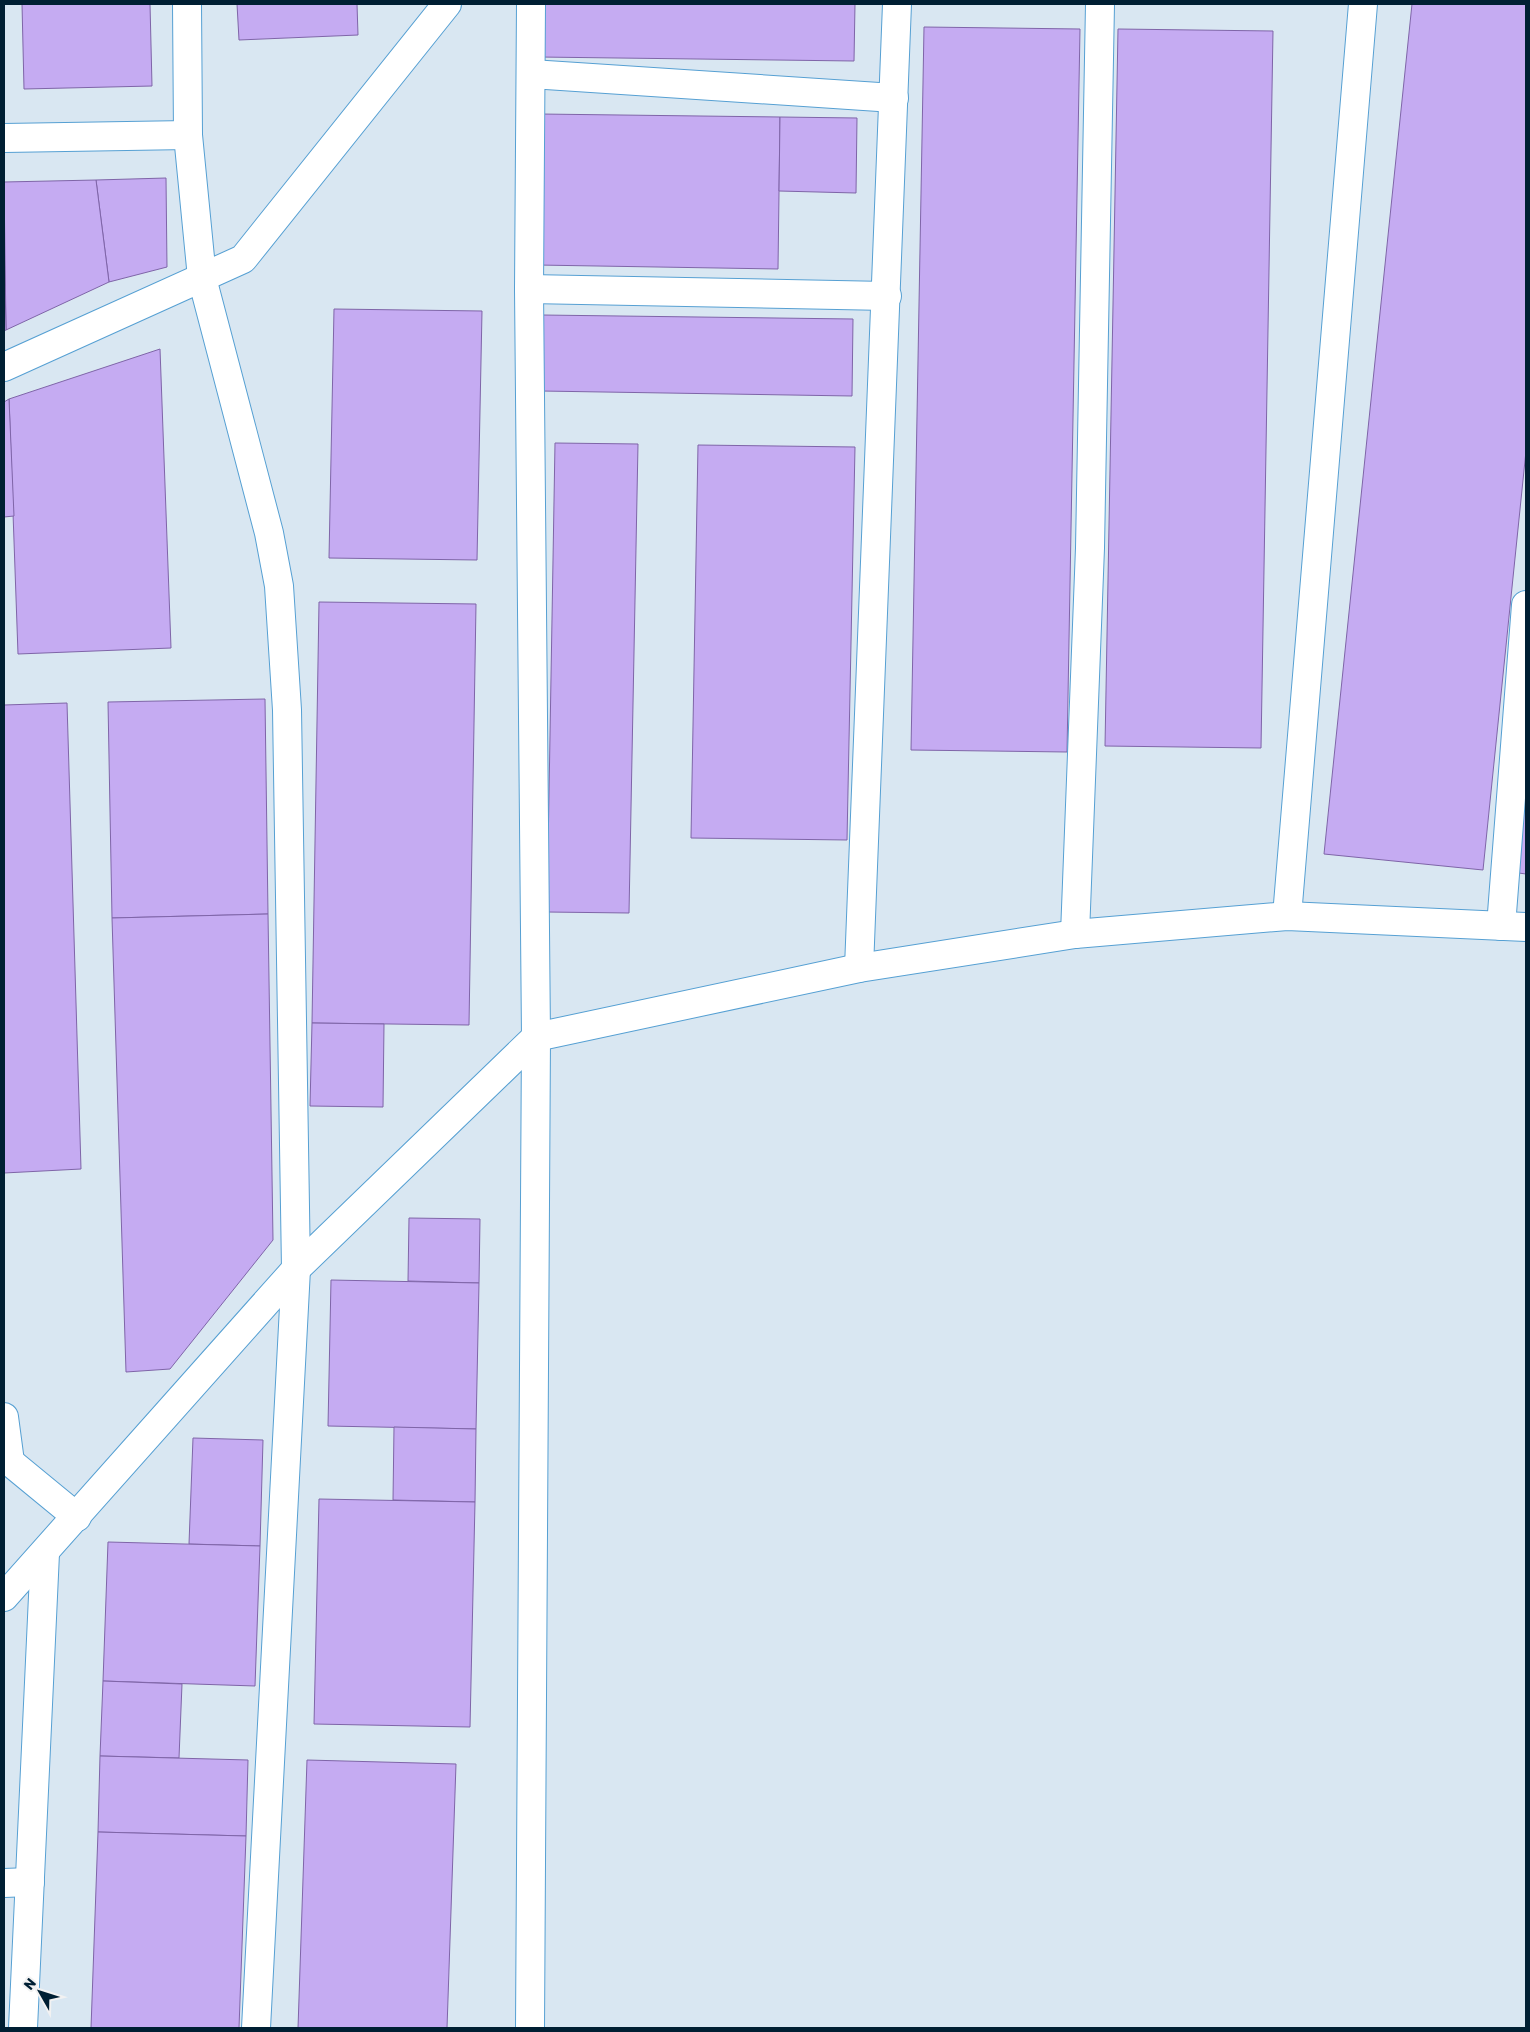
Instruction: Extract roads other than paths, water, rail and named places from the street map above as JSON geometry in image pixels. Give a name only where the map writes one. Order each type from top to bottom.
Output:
[{"type":"street","points":[[187,4],[188,135],[202,278],[269,533],[279,586],[287,710],[296,1269],[256,2028]]},
{"type":"street","points":[[4,367],[243,259],[447,4]]},
{"type":"street","points":[[530,2028],[536,1037],[529,289],[531,4]]},
{"type":"street","points":[[859,968],[887,296],[897,4]]},
{"type":"street","points":[[1075,934],[1090,548],[1100,4]]},
{"type":"street","points":[[1287,916],[1363,4]]},
{"type":"street","points":[[531,74],[894,98]]},
{"type":"street","points":[[4,138],[188,135]]},
{"type":"street","points":[[529,289],[887,296]]},
{"type":"street","points":[[4,1597],[296,1269],[536,1037],[859,968],[1075,934],[1287,916],[1514,926],[1526,605]]},
{"type":"street","points":[[4,1417],[7,1459],[77,1517]]},
{"type":"street","points":[[23,2028],[17,1883],[45,1553]]}]
